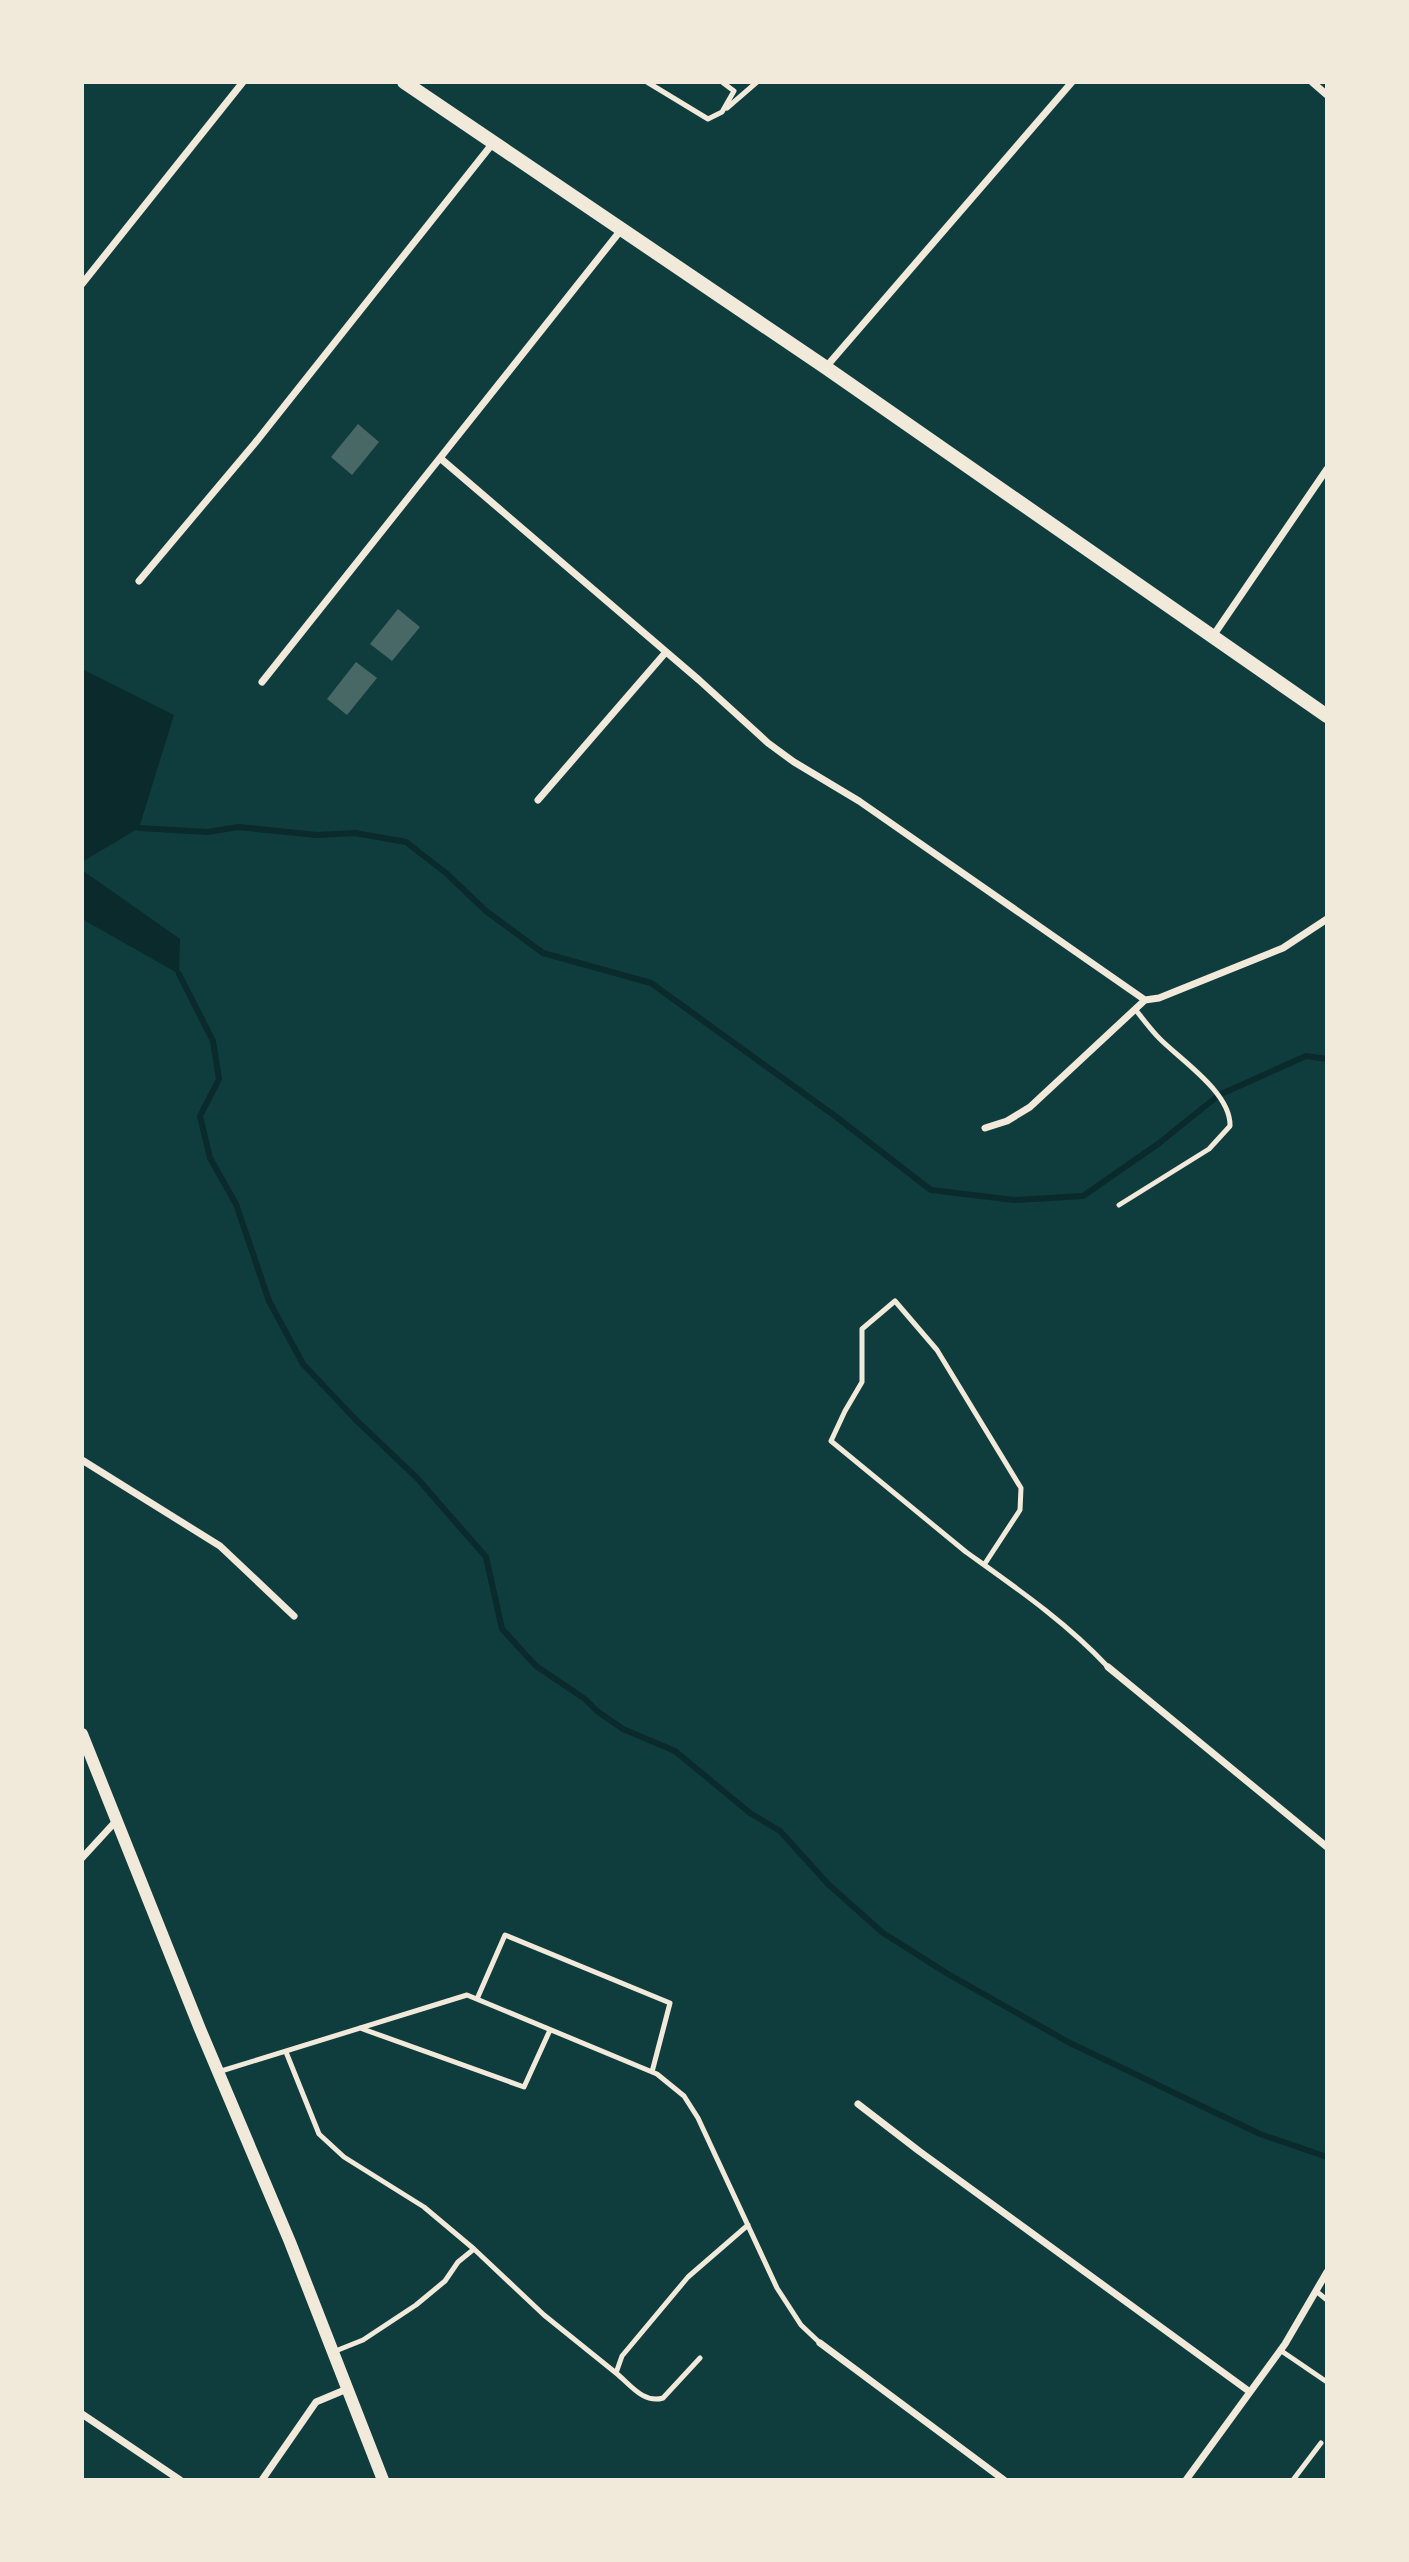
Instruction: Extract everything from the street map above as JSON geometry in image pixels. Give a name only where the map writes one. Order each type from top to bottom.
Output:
[{"type":"main road","points":[[404,82],[825,367],[1327,716]]},
{"type":"street","points":[[82,284],[243,82]]},
{"type":"street","points":[[825,367],[1072,82]]},
{"type":"street","points":[[1311,82],[1327,95]]},
{"type":"street","points":[[139,581],[255,443],[493,143]]},
{"type":"street","points":[[262,682],[621,230]]},
{"type":"street","points":[[440,458],[768,743],[859,802],[1145,1000]]},
{"type":"street","points":[[1213,636],[1327,469]]},
{"type":"street","points":[[538,800],[666,652]]},
{"type":"street","points":[[985,1128],[1007,1121],[1030,1107],[1145,1000],[1159,998],[1283,948],[1327,919]]},
{"type":"street","points":[[82,1460],[220,1546],[294,1616]]},
{"type":"street","points":[[1108,1667],[1327,1847]]},
{"type":"street","points":[[82,1734],[218,2072],[290,2242],[383,2480]]},
{"type":"street","points":[[82,1858],[117,1820]]},
{"type":"street","points":[[858,2104],[1250,2392]]},
{"type":"street","points":[[1186,2480],[1280,2350],[1327,2272]]},
{"type":"street","points":[[820,2343],[1004,2480]]},
{"type":"street","points":[[262,2480],[316,2402],[347,2389]]},
{"type":"street","points":[[82,2414],[180,2480]]},
{"type":"lane","points":[[648,82],[708,119],[722,112],[757,82]]},
{"type":"lane","points":[[722,82],[734,91],[722,112]]},
{"type":"lane","points":[[1119,1205],[1209,1149],[1230,1126],[1227,1107],[1215,1091],[1158,1037],[1135,1009]]},
{"type":"lane","points":[[984,1565],[1020,1510],[1021,1488],[937,1350],[895,1301],[862,1329],[862,1382],[831,1441],[984,1565],[1036,1601],[1108,1667]]},
{"type":"lane","points":[[477,1999],[505,1935],[670,2003],[652,2072]]},
{"type":"lane","points":[[218,2072],[467,1995],[652,2072],[684,2096],[698,2118],[777,2288],[801,2325],[820,2343]]},
{"type":"lane","points":[[360,2028],[524,2087],[550,2030]]},
{"type":"lane","points":[[286,2052],[319,2134],[344,2157],[424,2207],[474,2249],[544,2315],[645,2398],[654,2401],[663,2398],[700,2358]]},
{"type":"lane","points":[[616,2373],[622,2356],[688,2277],[748,2225]]},
{"type":"lane","points":[[333,2353],[363,2340],[415,2305],[445,2281],[458,2262],[474,2249]]},
{"type":"lane","points":[[1316,2291],[1327,2300]]},
{"type":"lane","points":[[1280,2350],[1327,2382]]},
{"type":"lane","points":[[1293,2480],[1321,2443]]},
{"type":"water","points":[[82,669],[174,715],[139,828],[82,862]]},
{"type":"water","points":[[82,870],[180,939],[179,974],[82,919]]},
{"type":"building","points":[[358,424],[379,442],[352,475],[331,457]]},
{"type":"building","points":[[398,609],[420,627],[392,661],[370,644]]},
{"type":"building","points":[[356,662],[377,678],[347,715],[327,699]]},
{"type":"waterway","points":[[139,828],[208,832],[238,827],[317,835],[355,833],[406,842],[446,873],[486,911],[543,953],[651,983],[835,1116],[931,1190],[1014,1200],[1083,1196],[1158,1144],[1219,1095],[1306,1056],[1327,1059]]},
{"type":"waterway","points":[[179,974],[213,1041],[219,1079],[200,1116],[210,1158],[236,1204],[269,1301],[303,1364],[356,1420],[417,1478],[486,1557],[502,1629],[536,1666],[623,1729],[675,1751],[750,1813],[780,1831],[828,1884],[883,1933],[948,1974],[1068,2042],[1260,2134],[1327,2157]]}]
